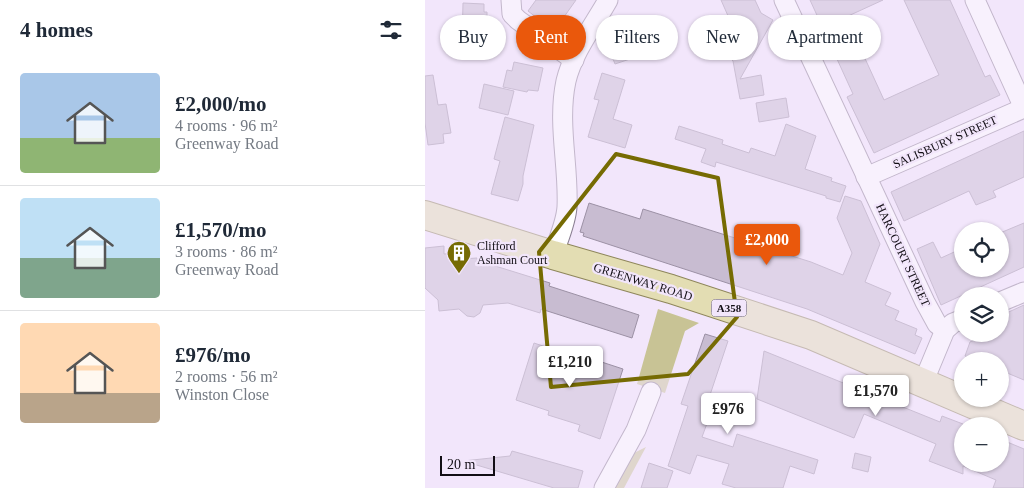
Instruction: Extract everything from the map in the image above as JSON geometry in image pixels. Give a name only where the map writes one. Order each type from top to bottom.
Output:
[{"type":"main road","name":"GREENWAY ROAD","points":[[425,215],[671,289],[811,335],[1024,426]]},
{"type":"street","points":[[511,0],[512,14],[516,18]]},
{"type":"street","points":[[586,39],[608,0]]},
{"type":"street","name":"HARCOURT STREET","points":[[784,0],[925,302],[937,324],[945,330]]},
{"type":"street","points":[[975,0],[1024,108]]},
{"type":"street","points":[[553,255],[567,210],[563,111],[566,82],[574,60]]},
{"type":"street","name":"SALISBURY STREET","points":[[866,177],[1024,108]]},
{"type":"street","points":[[1009,298],[1024,292]]},
{"type":"street","points":[[923,383],[945,330],[954,323]]},
{"type":"street","points":[[604,488],[636,430],[651,392]]},
{"type":"highlighted area","points":[[616,154],[718,178],[737,317],[688,374],[551,387],[539,252]]},
{"type":"shaded area","points":[[658,309],[699,323],[685,331],[665,393],[637,384]]},
{"type":"shaded area","points":[[646,447],[624,488],[611,488],[632,454]]},
{"type":"building","points":[[536,0],[576,0],[565,15],[533,15],[528,11]]},
{"type":"building","points":[[721,0],[755,0],[761,13],[768,17],[768,29],[758,47],[758,15],[728,15]]},
{"type":"building","points":[[810,0],[883,0],[850,15],[817,15]]},
{"type":"building","points":[[904,0],[950,0],[985,77],[990,75],[1000,95],[874,153],[847,97],[853,94],[837,60],[866,60],[884,100],[939,75]]},
{"type":"building","points":[[463,3],[484,4],[484,12],[487,12],[487,15],[463,15]]},
{"type":"building","points":[[613,60],[627,60],[615,64]]},
{"type":"building","points":[[751,60],[740,79],[761,75],[764,95],[740,99],[733,61]]},
{"type":"building","points":[[514,62],[543,68],[538,91],[528,90],[527,92],[503,87],[507,70],[512,71]]},
{"type":"building","points":[[602,73],[625,80],[613,119],[632,125],[625,148],[588,137],[599,100],[594,99]]},
{"type":"building","points":[[433,75],[438,105],[446,104],[451,133],[443,134],[444,143],[428,145],[425,123],[425,76]]},
{"type":"building","points":[[484,84],[514,91],[508,115],[479,108]]},
{"type":"building","points":[[786,98],[789,117],[759,122],[756,103]]},
{"type":"building","points":[[505,117],[534,125],[518,201],[491,194],[500,161],[494,159]]},
{"type":"building","points":[[786,124],[816,136],[805,169],[832,178],[831,181],[846,186],[840,202],[716,162],[715,167],[701,162],[706,149],[675,139],[679,126],[723,140],[722,144],[749,153],[751,148],[775,156]]},
{"type":"building","points":[[1024,131],[1024,177],[993,191],[996,197],[976,205],[969,191],[904,221],[891,192]]},
{"type":"building","points":[[845,196],[861,201],[880,244],[865,282],[891,293],[885,305],[899,311],[895,320],[917,329],[915,335],[922,338],[915,354],[807,309],[583,236],[584,233],[580,232],[589,203],[640,219],[643,209],[811,262],[843,275],[852,253],[837,218]]},
{"type":"building","points":[[1024,223],[1024,267],[1009,274],[1009,229]]},
{"type":"building","points":[[933,242],[941,258],[954,252],[954,277],[1002,277],[980,287],[954,287],[954,299],[941,305],[917,249]]},
{"type":"building","points":[[444,246],[444,254],[462,253],[462,259],[477,258],[478,263],[492,262],[492,265],[550,283],[549,286],[639,315],[632,338],[541,309],[540,313],[508,303],[483,305],[480,313],[474,317],[467,316],[459,309],[439,311],[438,300],[425,288],[425,248]]},
{"type":"building","points":[[1024,305],[1024,380],[1009,374],[1009,352],[966,352],[970,342],[1009,342],[1009,312]]},
{"type":"building","points":[[705,334],[728,341],[703,416],[709,418],[702,437],[733,447],[737,434],[818,460],[814,474],[790,466],[783,488],[736,488],[722,484],[729,464],[697,455],[690,474],[668,466],[688,406],[681,404]]},
{"type":"building","points":[[534,343],[567,354],[568,351],[623,369],[600,439],[578,431],[580,425],[548,415],[549,411],[516,400]]},
{"type":"building","points":[[764,351],[940,422],[942,416],[954,421],[954,471],[929,461],[936,444],[864,414],[854,438],[757,399]]},
{"type":"building","points":[[1009,443],[1024,449],[1024,488],[993,488],[996,480],[977,472],[1009,472]]},
{"type":"building","points":[[512,451],[583,471],[578,488],[554,488],[463,461],[510,456]]},
{"type":"building","points":[[855,453],[871,457],[868,472],[852,468]]},
{"type":"building","points":[[649,463],[673,471],[667,488],[641,488]]},
{"type":"place","name":"Clifford Ashman Court","points":[[459,274]]}]
